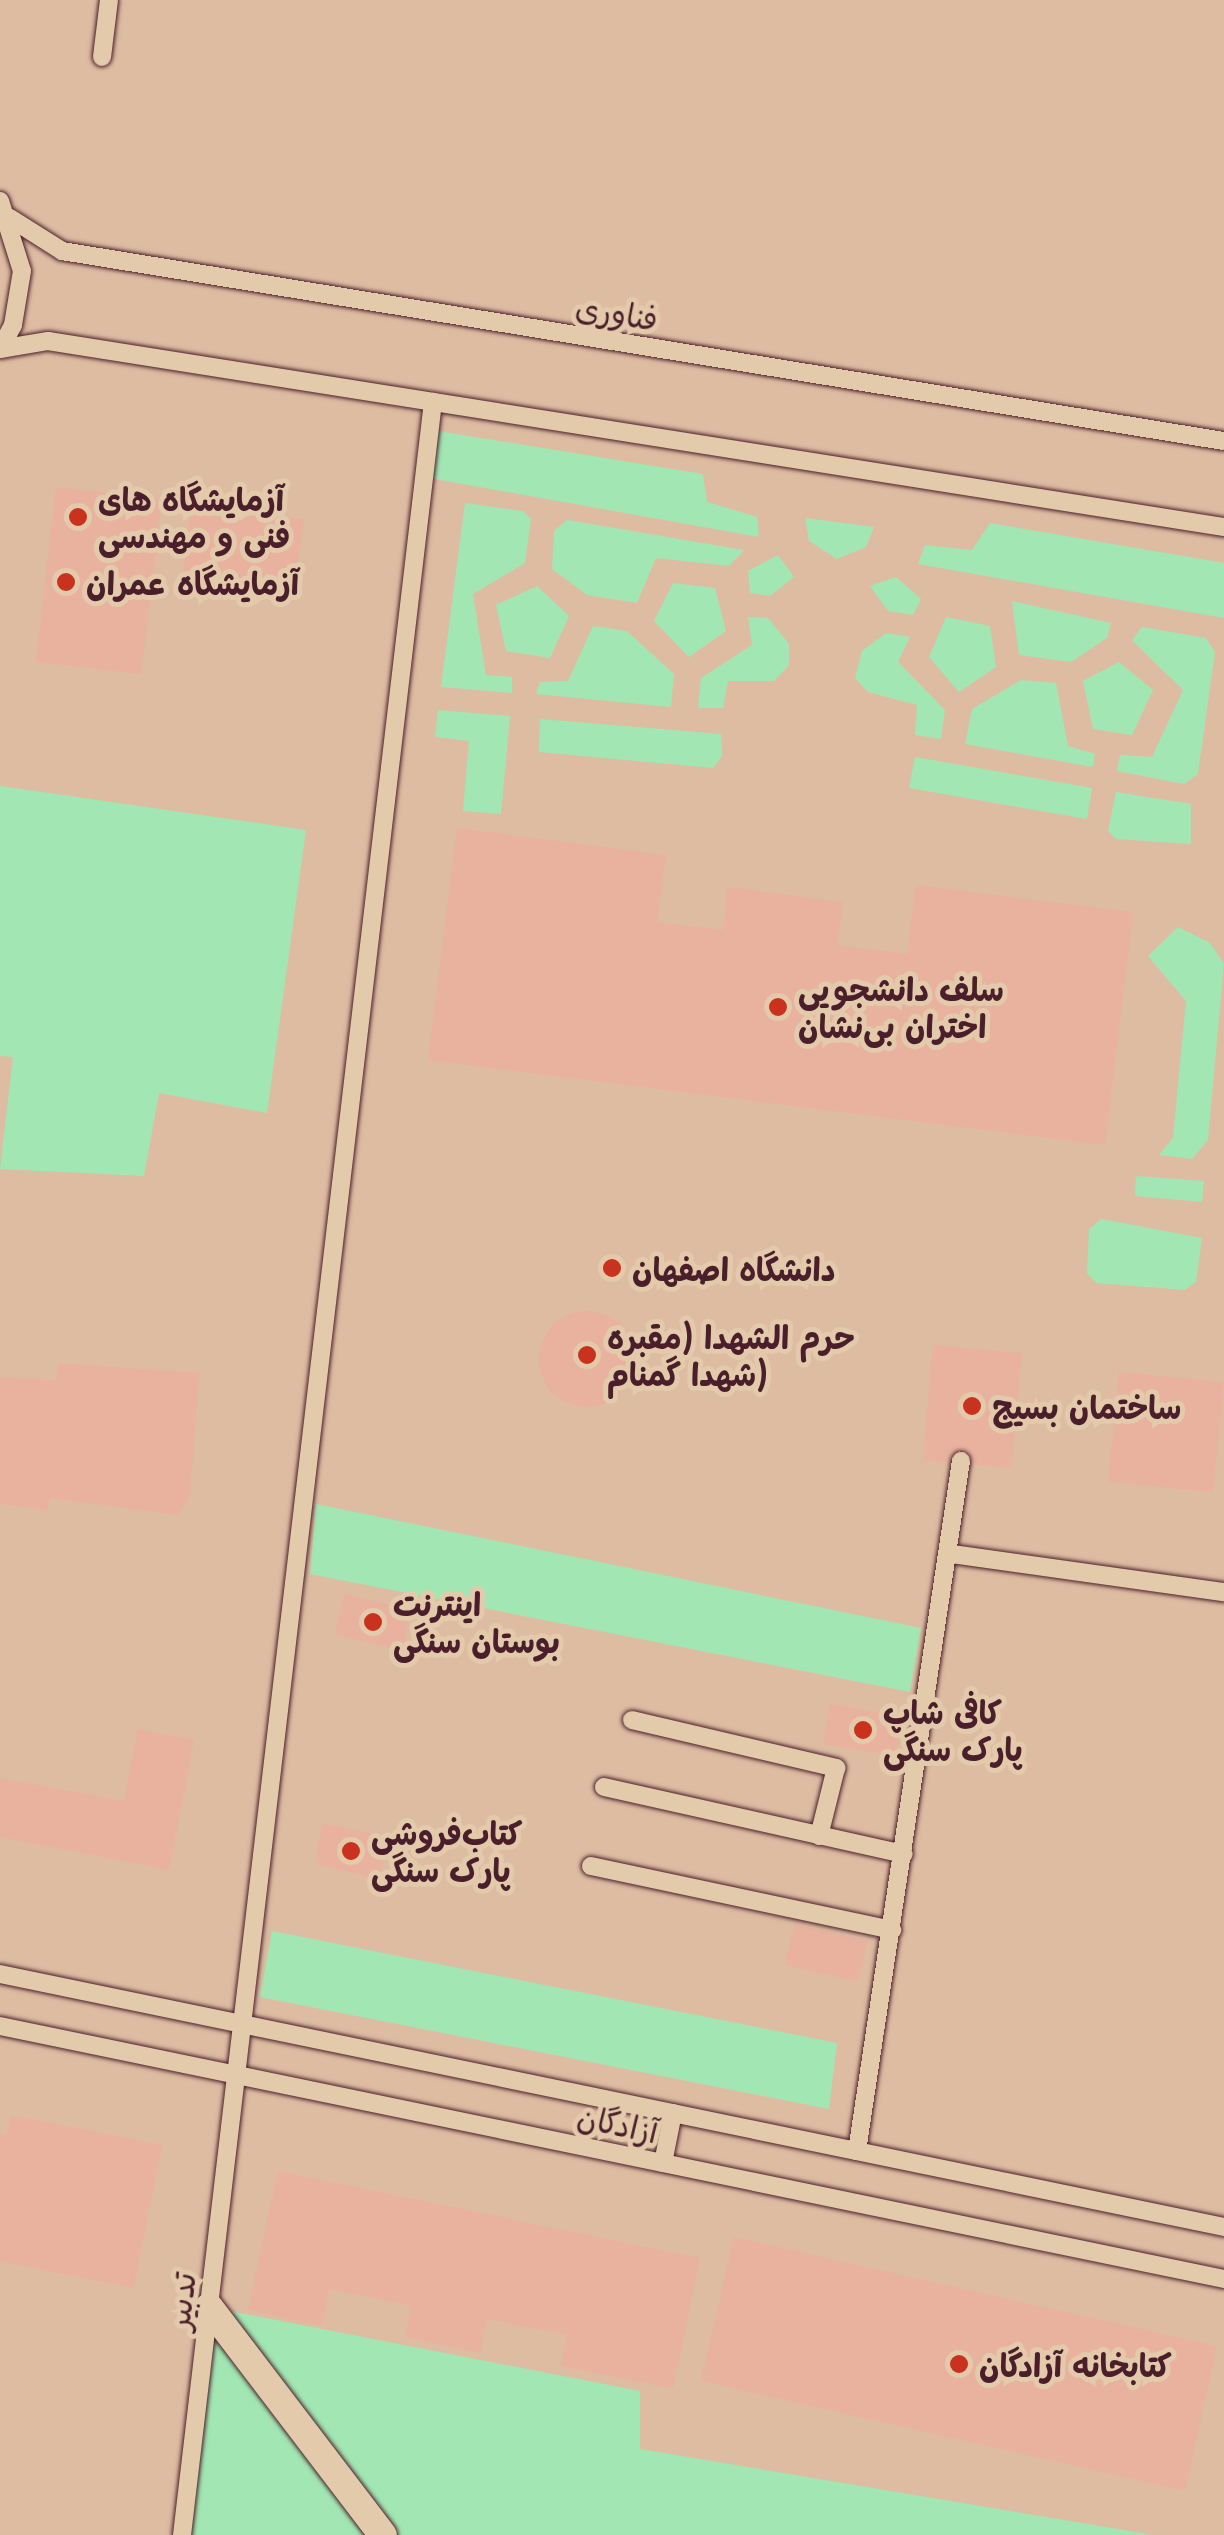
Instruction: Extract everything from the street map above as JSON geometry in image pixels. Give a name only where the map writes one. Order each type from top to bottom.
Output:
[{"type":"street","points":[[209,2307],[383,2535]]},
{"type":"lane","points":[[102,57],[109,0]]},
{"type":"lane","points":[[0,349],[13,324],[22,271],[5,209]]},
{"type":"lane","name":"فناوری","points":[[5,209],[62,250],[1224,441]]},
{"type":"lane","points":[[0,349],[48,341],[1224,527]]},
{"type":"lane","name":"تدبیر","points":[[182,2535],[246,2026],[433,402]]},
{"type":"lane","points":[[857,2151],[952,1554],[962,1460]]},
{"type":"lane","points":[[952,1554],[1224,1592]]},
{"type":"lane","points":[[632,1720],[836,1768],[819,1836]]},
{"type":"lane","points":[[604,1787],[904,1854]]},
{"type":"lane","points":[[590,1866],[892,1930]]},
{"type":"lane","name":"آزادگان","points":[[0,1974],[1224,2227]]},
{"type":"lane","name":"آزادگان","points":[[0,2026],[1224,2279]]},
{"type":"lane","points":[[663,2163],[673,2113]]},
{"type":"shaded area","name":"دانشگاه اصفهان","points":[[0,0],[1224,0],[1224,2535],[0,2535]]},
{"type":"green space","points":[[438,431],[703,474],[707,502],[757,517],[759,537],[429,478]]},
{"type":"green space","points":[[465,503],[523,511],[531,519],[525,563],[473,594],[486,675],[512,677],[512,693],[441,687]]},
{"type":"green space","points":[[805,518],[874,527],[866,547],[837,559],[809,541]]},
{"type":"green space","points":[[567,520],[744,550],[729,566],[656,558],[637,603],[587,595],[552,569],[554,531]]},
{"type":"green space","points":[[990,523],[1224,563],[1224,618],[918,564],[925,545],[972,550]]},
{"type":"green space","points":[[778,555],[794,577],[770,596],[750,593],[748,571]]},
{"type":"green space","points":[[896,577],[921,599],[913,615],[888,611],[870,586]]},
{"type":"green space","points":[[673,583],[715,588],[726,631],[689,657],[654,621]]},
{"type":"green space","points":[[537,586],[569,616],[550,658],[506,651],[496,605]]},
{"type":"green space","points":[[1012,601],[1111,623],[1107,638],[1071,662],[1019,655]]},
{"type":"green space","points":[[748,617],[768,618],[789,644],[789,665],[774,681],[728,681],[723,708],[698,708],[701,678],[752,645]]},
{"type":"green space","points":[[946,617],[990,626],[996,667],[959,692],[929,657]]},
{"type":"green space","points":[[593,626],[627,631],[674,674],[671,707],[536,694],[540,682],[568,681]]},
{"type":"green space","points":[[1142,627],[1206,638],[1215,652],[1198,774],[1184,784],[1117,771],[1120,755],[1152,757],[1183,690],[1132,640]]},
{"type":"green space","points":[[886,633],[910,637],[898,662],[945,710],[941,739],[915,735],[917,705],[868,692],[855,678],[862,651]]},
{"type":"green space","points":[[1119,662],[1153,690],[1132,735],[1093,729],[1083,681]]},
{"type":"green space","points":[[1021,680],[1056,683],[1068,746],[1095,754],[1093,767],[965,744],[972,709]]},
{"type":"green space","points":[[438,710],[510,716],[501,814],[463,811],[469,741],[435,737]]},
{"type":"green space","points":[[540,719],[721,734],[722,756],[713,768],[539,752]]},
{"type":"green space","points":[[915,757],[1092,788],[1087,819],[909,788]]},
{"type":"green space","points":[[0,786],[306,830],[267,1113],[159,1093],[144,1176],[0,1169],[13,1057],[0,1056]]},
{"type":"green space","points":[[1116,792],[1191,804],[1191,844],[1116,839],[1108,831]]},
{"type":"green space","points":[[1178,927],[1210,943],[1224,964],[1208,1140],[1192,1159],[1159,1155],[1173,1138],[1186,1001],[1148,956]]},
{"type":"green space","points":[[1136,1176],[1204,1181],[1202,1202],[1135,1196]]},
{"type":"green space","points":[[1101,1219],[1202,1238],[1196,1282],[1185,1290],[1096,1283],[1087,1273],[1089,1229]]},
{"type":"green space","points":[[316,1504],[921,1628],[910,1692],[310,1574]]},
{"type":"green space","points":[[272,1931],[837,2043],[829,2109],[260,1997]]},
{"type":"green space","points":[[209,2307],[640,2391],[640,2449],[1153,2535],[182,2535]]},
{"type":"building","points":[[56,487],[162,499],[141,674],[36,662]]},
{"type":"building","points":[[191,504],[304,519],[293,603],[181,588]]},
{"type":"building","name":"سلف دانشجویی اختران بی‌نشان","points":[[457,828],[666,855],[657,922],[723,930],[728,887],[843,902],[837,945],[907,954],[916,885],[1133,912],[1105,1145],[428,1060]]},
{"type":"building","name":"حرم الشهدا (مقبره شهدا گمنام)","points":[[587,1311],[606,1314],[621,1325],[632,1340],[632,1378],[621,1393],[606,1404],[587,1407],[568,1404],[553,1393],[542,1378],[539,1359],[542,1340],[553,1325],[568,1314]]},
{"type":"building","name":"ساختمان بسیج","points":[[933,1345],[1022,1353],[1011,1468],[923,1460]]},
{"type":"building","points":[[58,1363],[199,1373],[190,1495],[178,1515],[50,1498],[48,1510],[0,1504],[0,1377],[56,1380]]},
{"type":"building","points":[[1119,1372],[1224,1382],[1213,1492],[1108,1482]]},
{"type":"building","name":"اینترنت بوستان سنگی","points":[[344,1594],[411,1610],[402,1651],[335,1634]]},
{"type":"building","name":"کافی شاپ پارک سنگی","points":[[830,1704],[903,1717],[896,1756],[823,1744]]},
{"type":"building","points":[[138,1729],[194,1740],[169,1870],[0,1837],[0,1778],[124,1801]]},
{"type":"building","name":"کتاب‌فروشی پارک سنگی","points":[[323,1823],[389,1837],[379,1879],[315,1864]]},
{"type":"building","points":[[795,1924],[868,1941],[858,1982],[785,1965]]},
{"type":"building","points":[[11,2115],[162,2145],[133,2288],[0,2261],[0,2133],[6,2135]]},
{"type":"building","points":[[278,2171],[700,2258],[673,2389],[561,2366],[567,2335],[487,2319],[480,2353],[405,2337],[411,2306],[329,2289],[322,2326],[248,2310]]},
{"type":"building","name":"کتابخانه آزادگان","points":[[734,2237],[1217,2346],[1185,2491],[701,2381]]},
{"type":"place","name":"آزمایشگاه های فنی و مهندسی","points":[[78,517]]},
{"type":"place","name":"آزمایشگاه عمران","points":[[66,582]]},
{"type":"place","name":"سلف دانشجویی اختران بی‌نشان","points":[[778,1007]]},
{"type":"place","name":"دانشگاه اصفهان","points":[[612,1268]]},
{"type":"place","name":"حرم الشهدا (مقبره شهدا گمنام)","points":[[587,1355]]},
{"type":"place","name":"ساختمان بسیج","points":[[972,1406]]},
{"type":"place","name":"اینترنت بوستان سنگی","points":[[373,1622]]},
{"type":"place","name":"کافی شاپ پارک سنگی","points":[[863,1730]]},
{"type":"place","name":"کتاب‌فروشی پارک سنگی","points":[[351,1851]]},
{"type":"place","name":"کتابخانه آزادگان","points":[[959,2364]]}]
